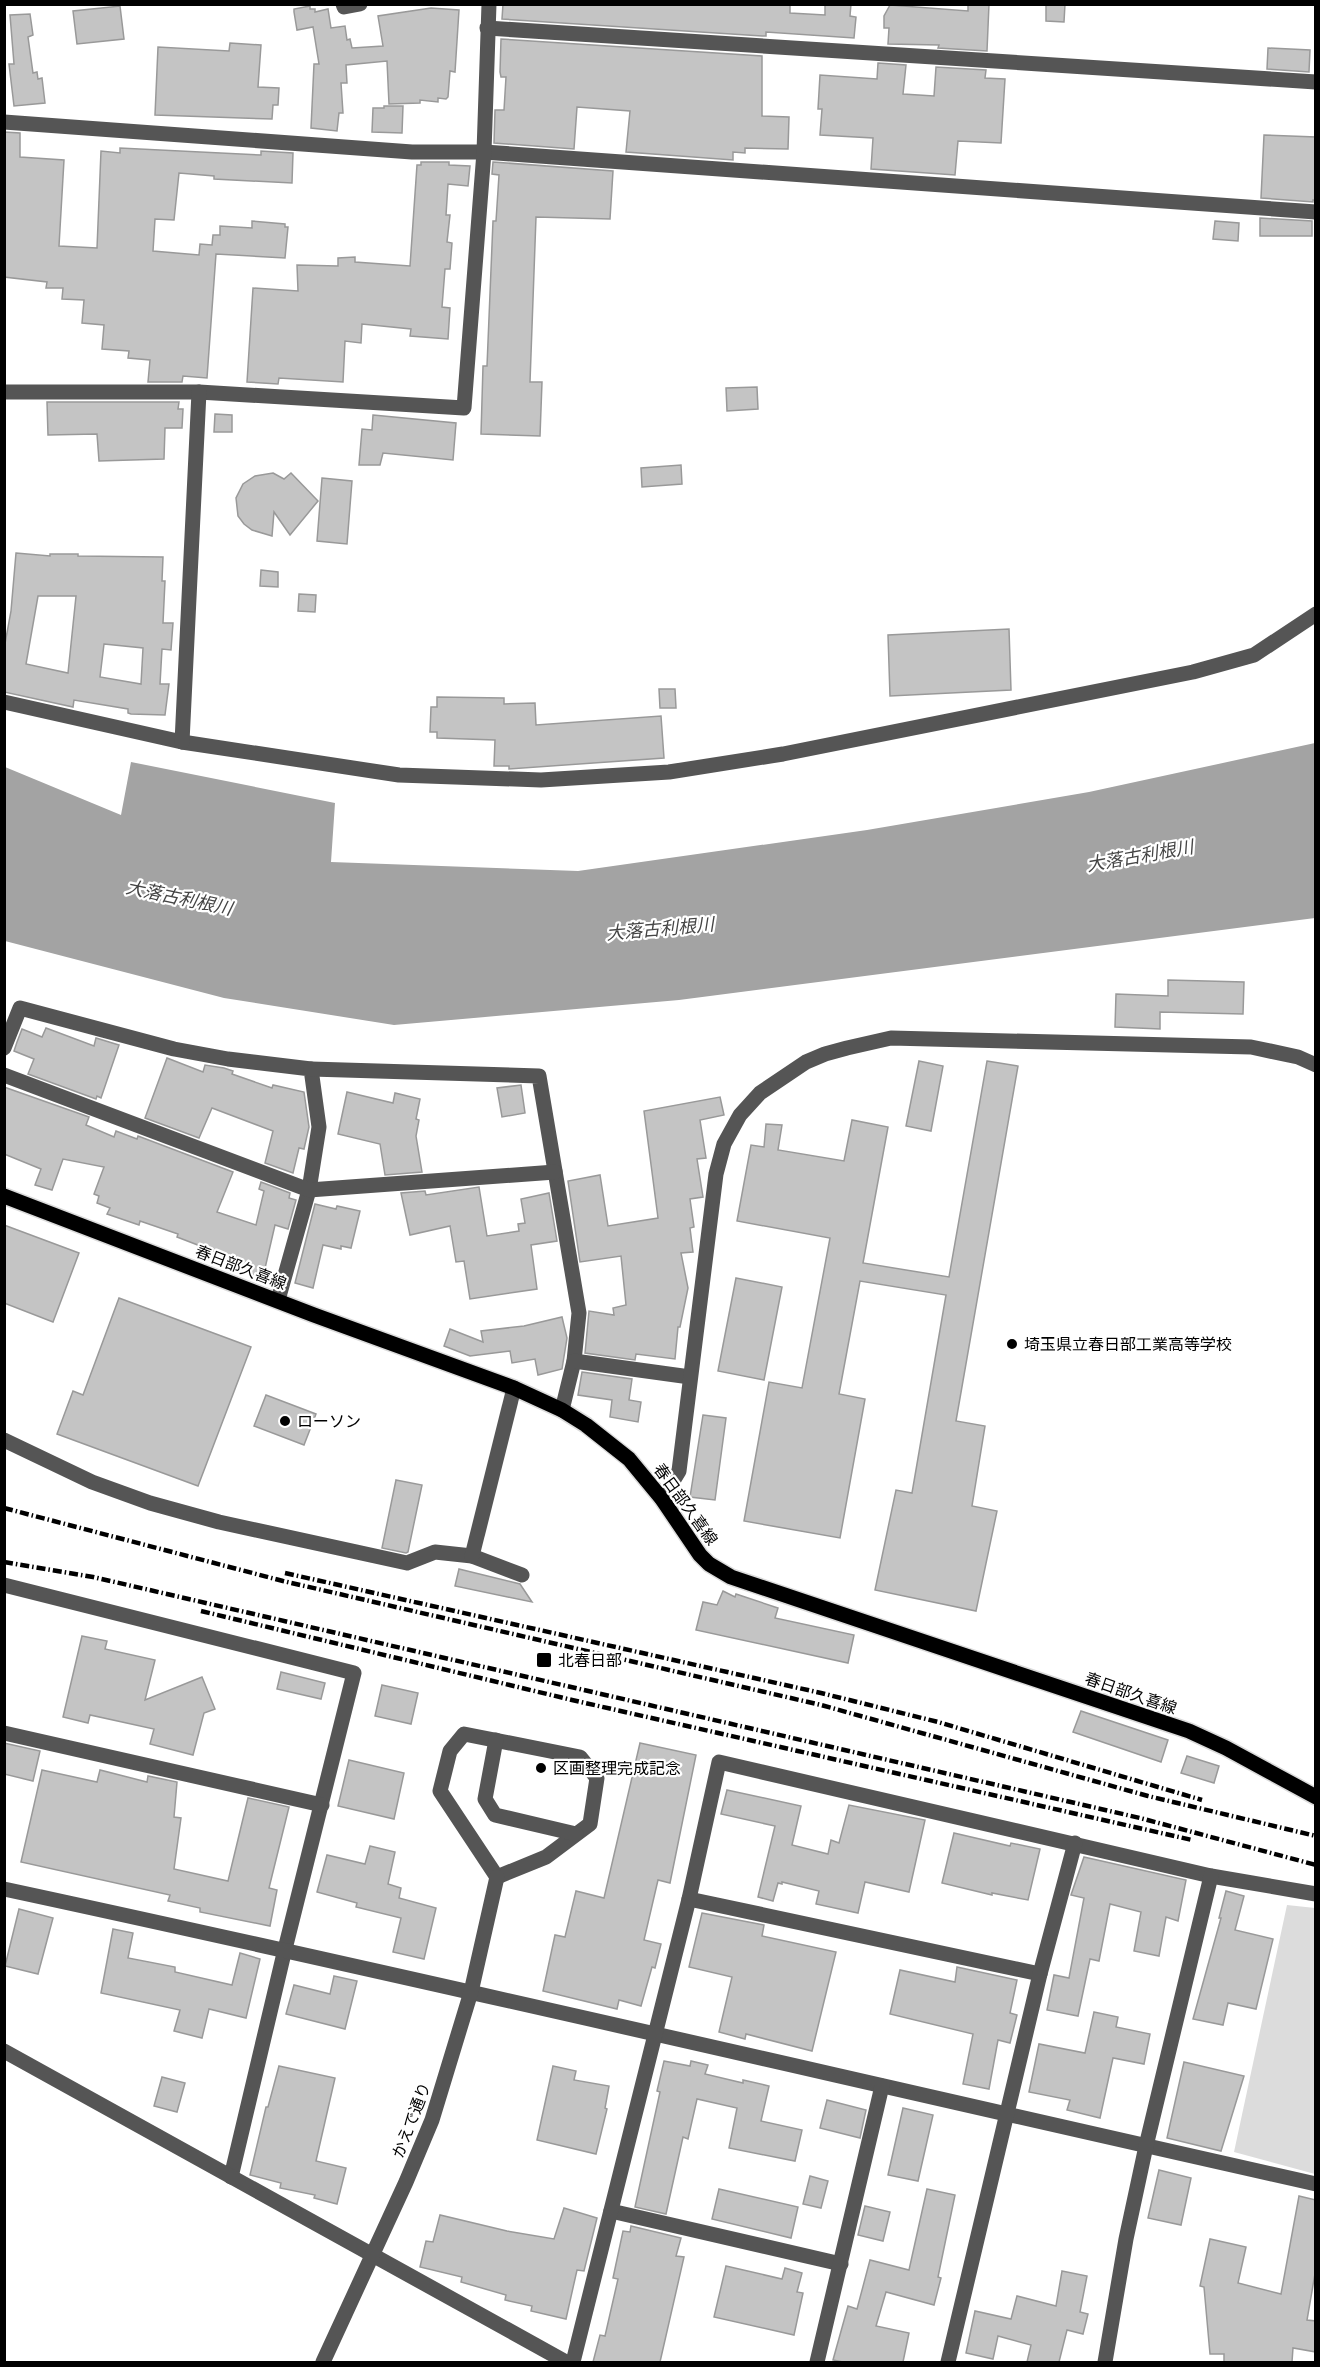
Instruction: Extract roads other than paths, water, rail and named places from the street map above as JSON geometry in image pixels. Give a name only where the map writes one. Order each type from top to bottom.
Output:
[{"type":"main road","name":"春日部久喜線","points":[[4,1196],[514,1388],[562,1410],[586,1425],[629,1459],[662,1499],[700,1555],[718,1571],[731,1577],[1189,1731],[1226,1748],[1316,1797]]},
{"type":"street","points":[[344,4],[344,7],[360,4]]},
{"type":"street","points":[[4,392],[199,392],[464,408],[484,152],[489,4]]},
{"type":"street","points":[[487,28],[1316,82]]},
{"type":"street","points":[[4,122],[412,152],[484,152],[1316,212]]},
{"type":"street","points":[[182,742],[199,392]]},
{"type":"street","points":[[4,702],[182,742],[399,775],[542,780],[669,772],[783,754],[1193,672],[1254,655],[1316,614]]},
{"type":"street","points":[[4,1003],[174,1049],[228,1059],[311,1070],[539,1076],[579,1313],[574,1361],[562,1410]]},
{"type":"street","points":[[4,1048],[20,1008]]},
{"type":"street","points":[[662,1499],[679,1471],[716,1174],[724,1144],[740,1115],[760,1093],[806,1062],[825,1053],[891,1038],[902,1038],[1251,1047],[1298,1057],[1316,1065]]},
{"type":"street","points":[[278,1300],[309,1190],[320,1127],[311,1070]]},
{"type":"street","points":[[4,1075],[309,1190],[555,1172]]},
{"type":"street","points":[[574,1361],[690,1377]]},
{"type":"street","points":[[472,1556],[514,1388]]},
{"type":"street","points":[[4,1440],[92,1482],[150,1503],[219,1522],[407,1563],[435,1552],[472,1556],[522,1575]]},
{"type":"street","points":[[4,1585],[354,1673],[231,2177]]},
{"type":"street","points":[[4,1733],[322,1805]]},
{"type":"street","points":[[464,1734],[496,1740],[580,1757],[597,1778],[590,1824],[546,1857],[497,1877],[441,1791],[450,1751],[464,1734]]},
{"type":"street","points":[[496,1740],[485,1799],[495,1815],[576,1834]]},
{"type":"street","points":[[573,2362],[689,1899],[719,1762],[1211,1876],[1316,1894]]},
{"type":"street","points":[[948,2362],[1040,1974],[1075,1843]]},
{"type":"street","points":[[1105,2362],[1126,2239],[1146,2146],[1211,1876]]},
{"type":"street","name":"かえで通り","points":[[323,2362],[432,2120],[452,2061],[471,1992],[497,1877]]},
{"type":"street","points":[[4,1889],[285,1949],[1316,2184]]},
{"type":"street","points":[[689,1899],[1040,1974]]},
{"type":"street","points":[[4,2051],[566,2362]]},
{"type":"street","points":[[817,2362],[882,2086]]},
{"type":"street","points":[[611,2211],[841,2264]]},
{"type":"water","name":"大落古利根川","points":[[1315,743],[1315,918],[679,1000],[394,1025],[224,998],[5,941],[5,767],[121,815],[131,762],[335,803],[331,862],[578,871],[867,830],[1089,792]]},
{"type":"railway","points":[[4,1508],[283,1581],[821,1705],[1148,1796],[1316,1836]]},
{"type":"railway","points":[[4,1562],[93,1577],[1140,1818],[1316,1865]]},
{"type":"railway","points":[[285,1573],[821,1693],[938,1722],[1202,1800]]},
{"type":"railway","points":[[201,1611],[572,1700],[1192,1840]]},
{"type":"place","name":"埼玉県立春日部工業高等学校","points":[[1012,1344]]},
{"type":"place","name":"ローソン","points":[[285,1421]]},
{"type":"place","name":"北春日部","points":[[544,1660]]},
{"type":"place","name":"区画整理完成記念","points":[[541,1768]]}]
